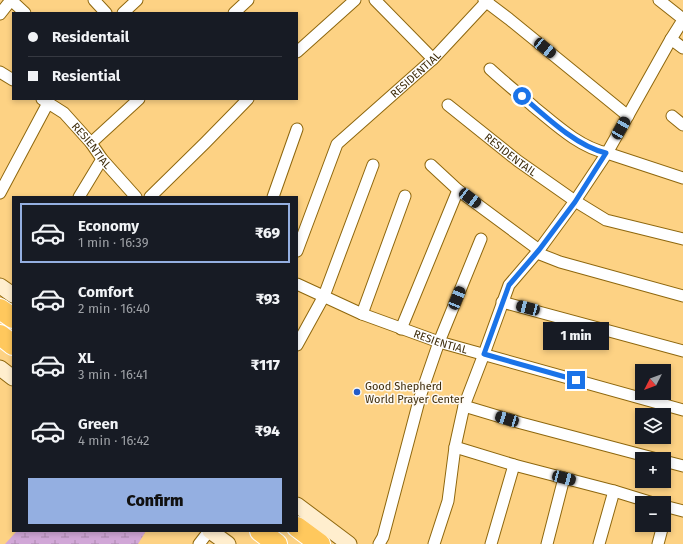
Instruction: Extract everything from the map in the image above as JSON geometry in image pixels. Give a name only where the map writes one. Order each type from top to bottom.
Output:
[{"type":"highway","points":[[0,309],[12,317]]},
{"type":"highway","points":[[0,335],[12,344]]},
{"type":"highway","points":[[298,528],[320,544]]},
{"type":"highway","points":[[261,532],[277,544]]},
{"type":"street","points":[[0,14],[11,0],[24,12]]},
{"type":"street","points":[[94,0],[105,12]]},
{"type":"street","points":[[124,12],[136,0]]},
{"type":"street","points":[[235,12],[248,0]]},
{"type":"street","points":[[298,51],[355,0]]},
{"type":"street","points":[[375,0],[433,59]]},
{"type":"street","points":[[434,544],[448,501],[455,447],[464,406],[509,285],[538,252],[575,202],[628,116],[683,20],[659,0]]},
{"type":"street","points":[[486,1],[628,116]]},
{"type":"street","name":"RESIDENTIAL","points":[[298,248],[337,144],[433,59],[486,1]]},
{"type":"street","points":[[671,39],[683,48]]},
{"type":"street","points":[[490,69],[573,138],[599,151],[683,178]]},
{"type":"street","points":[[0,72],[12,79]]},
{"type":"street","points":[[91,143],[138,100]]},
{"type":"street","points":[[151,196],[247,100]]},
{"type":"street","points":[[0,193],[45,101]]},
{"type":"street","name":"RESIENTIAL","points":[[45,101],[64,113],[135,196]]},
{"type":"street","name":"RESIDENTAIL","points":[[448,105],[518,161],[575,202],[606,220],[683,239]]},
{"type":"street","points":[[672,116],[683,126]]},
{"type":"street","points":[[273,196],[297,129]]},
{"type":"street","points":[[80,196],[102,159]]},
{"type":"street","points":[[298,343],[324,296],[373,165]]},
{"type":"street","points":[[431,165],[458,190],[538,252],[560,262],[683,296]]},
{"type":"street","points":[[401,329],[458,190]]},
{"type":"street","points":[[362,314],[406,196]]},
{"type":"street","points":[[379,544],[383,537],[420,397],[439,342],[481,239]]},
{"type":"street","name":"RESIENTIAL","points":[[298,284],[362,314],[439,342],[683,410]]},
{"type":"street","points":[[0,286],[12,294]]},
{"type":"street","points":[[502,302],[683,351]]},
{"type":"street","points":[[0,368],[12,377]]},
{"type":"street","points":[[464,406],[635,453]]},
{"type":"street","points":[[455,447],[514,465],[635,497]]},
{"type":"street","points":[[671,463],[683,466]]},
{"type":"street","points":[[491,544],[514,465]]},
{"type":"street","points":[[547,544],[564,478]]},
{"type":"street","points":[[599,544],[614,491]]},
{"type":"street","points":[[298,506],[349,544]]},
{"type":"street","points":[[671,508],[683,511]]},
{"type":"street","points":[[199,544],[209,532]]},
{"type":"street","points":[[211,532],[228,544]]},
{"type":"street","points":[[658,544],[661,532]]},
{"type":"green space","points":[[16,532],[145,532],[138,544],[5,544]]},
{"type":"place","name":"Good Shepherd World Prayer Center","points":[[357,392]]},
{"type":"route","points":[[522,96],[573,138],[606,153],[575,202],[539,250],[509,285],[484,354],[576,380]]}]
